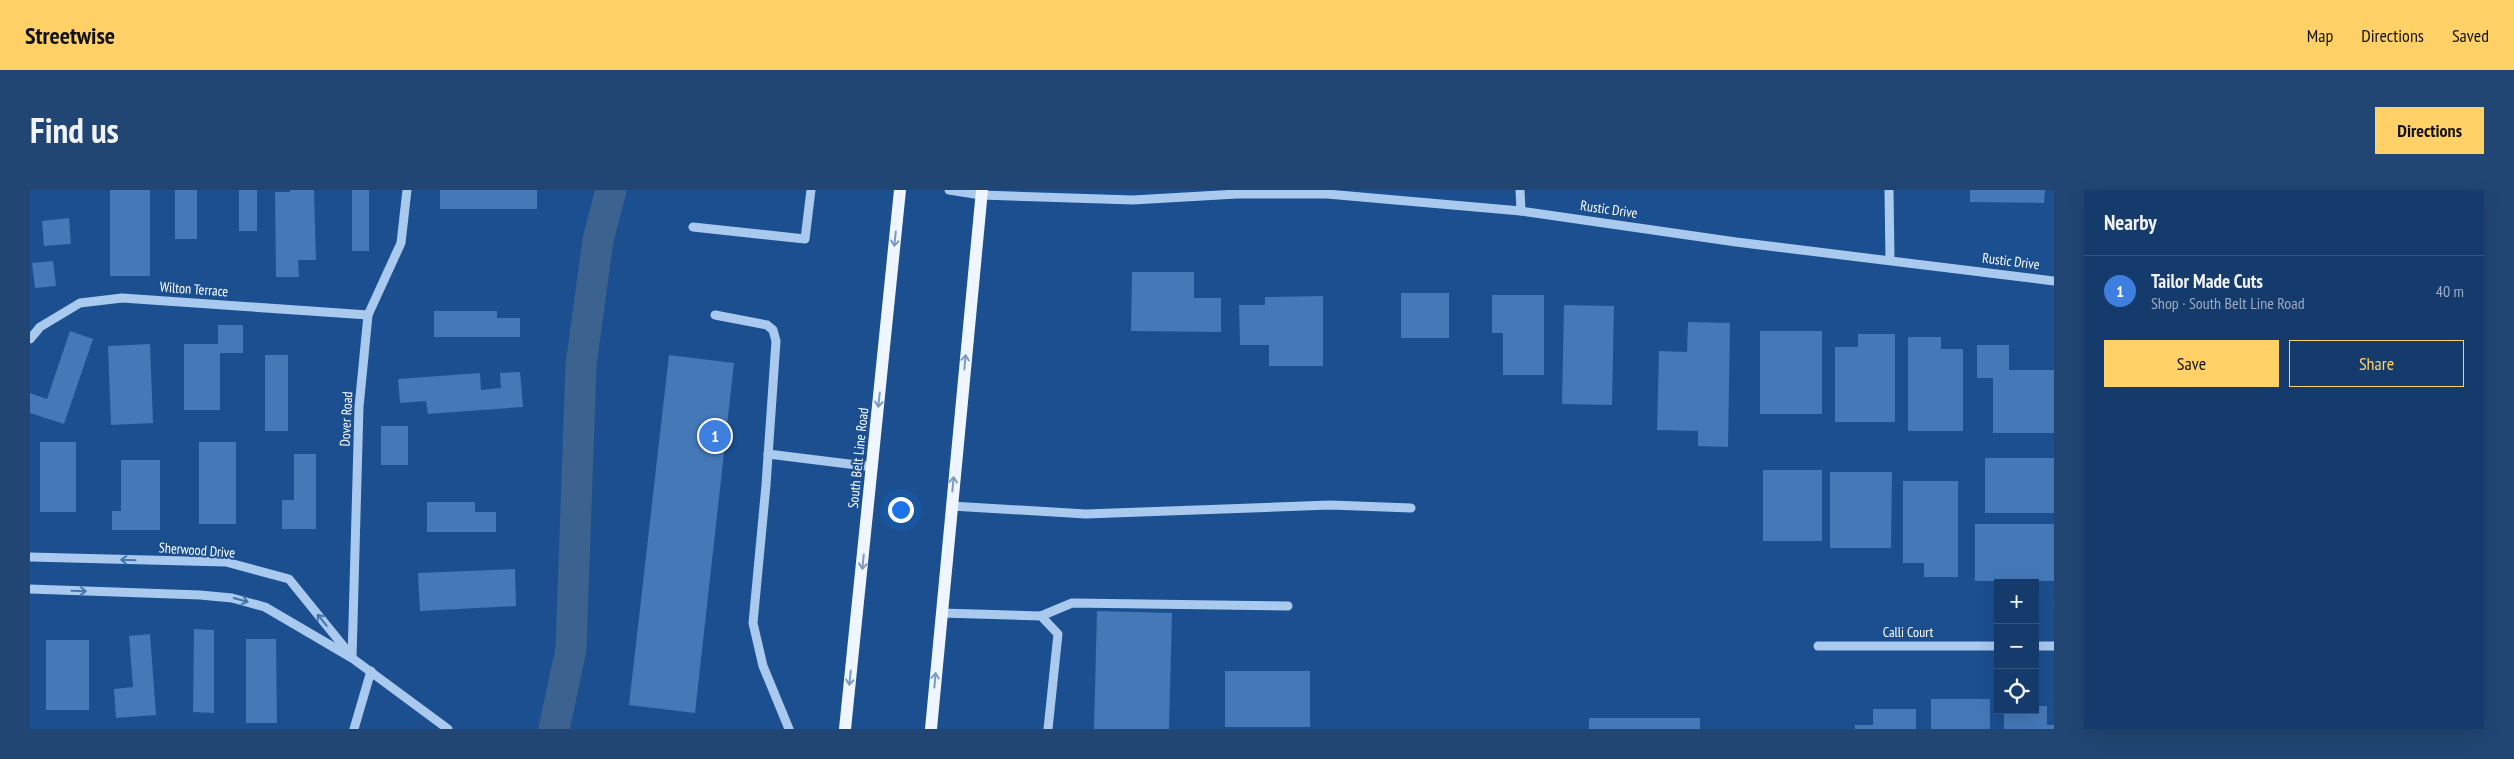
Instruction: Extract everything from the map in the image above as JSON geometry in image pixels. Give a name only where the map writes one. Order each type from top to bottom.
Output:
[{"type":"main road","name":"South Belt Line Road","points":[[845,729],[900,190]]},
{"type":"main road","points":[[931,729],[982,192]]},
{"type":"street","name":"Dover Road","points":[[352,658],[359,406],[368,315],[401,243],[407,190]]},
{"type":"street","points":[[692,227],[805,239],[811,190]]},
{"type":"street","name":"Rustic Drive","points":[[949,190],[1134,200],[1264,192],[1327,194],[1521,211],[1736,242],[2054,281]]},
{"type":"street","points":[[1133,190],[1134,200]]},
{"type":"street","points":[[1520,190],[1521,211]]},
{"type":"street","points":[[1889,190],[1890,260]]},
{"type":"street","name":"Wilton Terrace","points":[[30,339],[40,328],[80,303],[122,298],[368,315]]},
{"type":"street","points":[[714,315],[767,325],[773,330],[776,341],[753,623],[763,666],[789,729]]},
{"type":"street","points":[[768,454],[873,468]]},
{"type":"street","points":[[951,506],[1086,514],[1330,505],[1411,508]]},
{"type":"street","name":"Sherwood Drive","points":[[30,557],[226,562],[289,580],[352,658]]},
{"type":"street","name":"Sherwood Drive","points":[[30,589],[232,598],[265,607],[352,658],[448,729]]},
{"type":"street","points":[[941,613],[1041,616],[1072,602],[1288,606]]},
{"type":"street","points":[[1041,616],[1058,634],[1048,729]]},
{"type":"street","name":"Calli Court","points":[[1818,646],[1994,646]]},
{"type":"street","points":[[2039,646],[2054,646]]},
{"type":"street","points":[[354,729],[371,671]]},
{"type":"building","points":[[110,190],[150,190],[150,276],[110,276]]},
{"type":"building","points":[[175,190],[197,190],[197,239],[175,239]]},
{"type":"building","points":[[239,190],[257,190],[257,231],[239,231]]},
{"type":"building","points":[[290,190],[314,190],[316,260],[298,260],[299,277],[276,277],[275,192],[290,192]]},
{"type":"building","points":[[352,190],[369,190],[369,251],[352,251]]},
{"type":"building","points":[[440,190],[537,190],[537,209],[440,209]]},
{"type":"building","points":[[1970,190],[2045,190],[2044,203],[1970,202]]},
{"type":"building","points":[[69,218],[71,244],[44,246],[42,221]]},
{"type":"building","points":[[53,261],[56,286],[35,288],[32,263]]},
{"type":"building","points":[[1132,272],[1194,272],[1194,298],[1221,298],[1221,332],[1131,331]]},
{"type":"building","points":[[1401,293],[1449,293],[1449,338],[1401,338]]},
{"type":"building","points":[[1492,295],[1544,295],[1544,375],[1503,375],[1503,333],[1492,333]]},
{"type":"building","points":[[1323,296],[1323,366],[1269,366],[1269,345],[1240,345],[1239,305],[1265,305],[1265,297]]},
{"type":"building","points":[[1564,305],[1614,306],[1612,405],[1562,404]]},
{"type":"building","points":[[434,311],[497,311],[497,318],[520,318],[520,337],[434,337]]},
{"type":"building","points":[[1688,322],[1730,323],[1728,447],[1698,446],[1698,431],[1657,430],[1659,351],[1687,352]]},
{"type":"building","points":[[218,325],[243,325],[243,353],[220,353],[220,410],[184,410],[184,344],[218,344]]},
{"type":"building","points":[[70,331],[93,339],[64,424],[30,413],[30,393],[47,399]]},
{"type":"building","points":[[1760,331],[1822,331],[1822,414],[1760,414]]},
{"type":"building","points":[[1858,334],[1895,334],[1895,422],[1835,422],[1835,347],[1858,347]]},
{"type":"building","points":[[1908,337],[1941,337],[1941,349],[1963,349],[1963,431],[1908,431]]},
{"type":"building","points":[[150,344],[153,423],[111,425],[108,346]]},
{"type":"building","points":[[1977,345],[2009,345],[2009,370],[2054,370],[2054,433],[1993,433],[1993,378],[1977,378]]},
{"type":"building","points":[[265,355],[288,355],[288,431],[265,431]]},
{"type":"building","points":[[669,355],[734,363],[695,713],[629,705]]},
{"type":"building","points":[[520,372],[523,407],[428,414],[426,401],[400,403],[398,379],[480,373],[481,390],[501,388],[500,373]]},
{"type":"building","points":[[381,426],[408,426],[408,465],[381,465]]},
{"type":"building","points":[[40,442],[76,442],[76,512],[40,512]]},
{"type":"building","points":[[199,442],[236,442],[236,524],[199,524]]},
{"type":"building","points":[[294,454],[316,454],[316,529],[282,529],[282,500],[294,500]]},
{"type":"building","points":[[1985,458],[2054,458],[2054,513],[1985,513]]},
{"type":"building","points":[[121,460],[160,460],[160,530],[112,530],[112,511],[121,511]]},
{"type":"building","points":[[1763,470],[1822,470],[1822,541],[1763,541]]},
{"type":"building","points":[[1830,472],[1892,472],[1891,548],[1830,548]]},
{"type":"building","points":[[1903,481],[1958,481],[1958,577],[1924,577],[1924,563],[1903,563]]},
{"type":"building","points":[[427,502],[475,502],[475,512],[496,512],[496,532],[427,532]]},
{"type":"building","points":[[1975,524],[2054,524],[2054,581],[1994,579],[1994,581],[1975,581]]},
{"type":"building","points":[[515,569],[516,606],[420,611],[418,573]]},
{"type":"building","points":[[1097,611],[1172,613],[1169,729],[1094,729]]},
{"type":"building","points":[[194,629],[214,630],[214,713],[193,712]]},
{"type":"building","points":[[150,634],[156,715],[116,718],[114,689],[133,687],[129,636]]},
{"type":"building","points":[[246,639],[276,639],[277,723],[246,723]]},
{"type":"building","points":[[46,640],[89,640],[89,710],[46,710]]},
{"type":"building","points":[[1225,671],[1310,671],[1310,727],[1225,727]]},
{"type":"building","points":[[1931,699],[1990,699],[1990,729],[1931,729]]},
{"type":"building","points":[[2039,706],[2047,706],[2047,725],[2054,725],[2054,729],[2004,729],[2004,714],[2039,714]]},
{"type":"building","points":[[1873,709],[1916,709],[1916,729],[1855,729],[1855,725],[1873,725]]},
{"type":"building","points":[[1589,718],[1700,718],[1700,729],[1589,729]]},
{"type":"waterway","points":[[554,729],[571,649],[581,365],[598,240],[611,190]]},
{"type":"place","name":"Tailor Made Cuts","points":[[715,436]]}]
